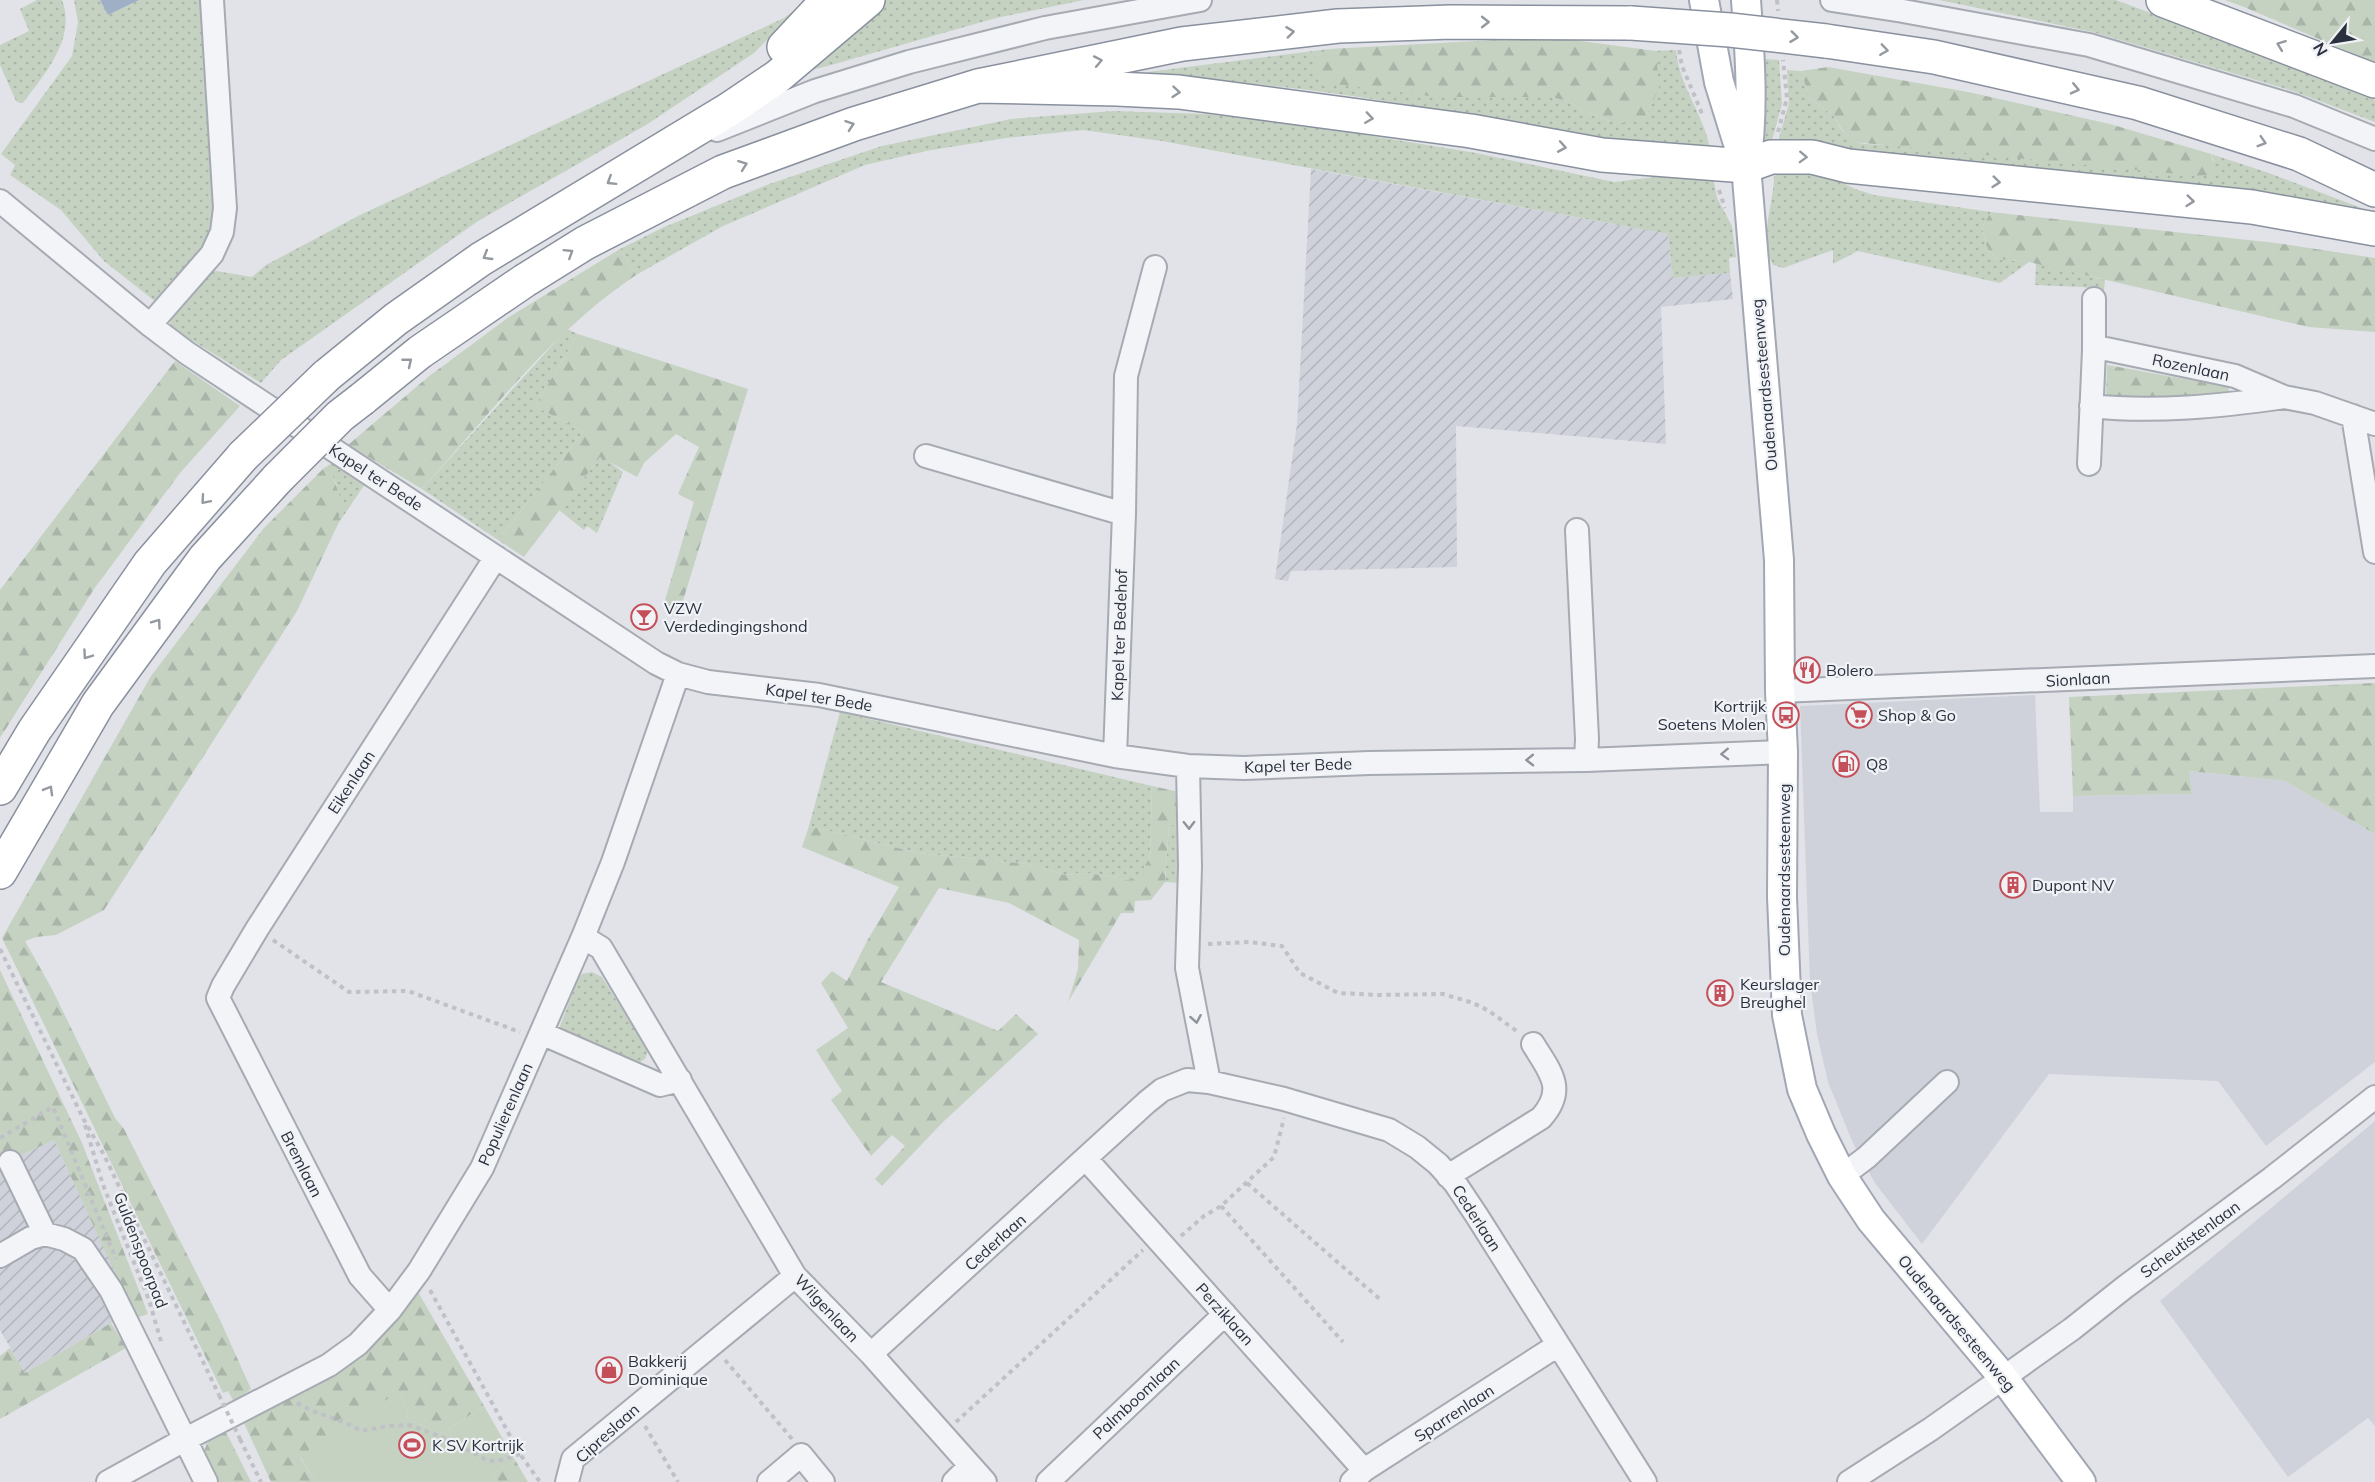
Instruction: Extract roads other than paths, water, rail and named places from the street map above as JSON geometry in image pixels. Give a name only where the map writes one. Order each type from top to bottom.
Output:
[{"type":"highway","points":[[649,158],[665,138],[745,83],[786,45],[828,0]]},
{"type":"highway","points":[[0,788],[34,731],[150,563],[243,456],[326,375],[396,319],[481,259],[728,110],[777,77],[868,0]]},
{"type":"highway","points":[[2163,0],[2375,81]]},
{"type":"highway","points":[[0,872],[105,695],[205,558],[278,478],[340,416],[420,352],[524,281],[585,243],[723,172],[854,123],[978,86],[1182,44],[1338,27],[1451,22],[1631,23],[1730,30],[1934,57],[2138,103],[2299,154],[2375,190]]},
{"type":"highway","points":[[978,86],[1117,88],[1179,92],[1472,131],[1602,154],[1746,166],[1772,157],[1812,157],[1848,166],[2252,207],[2375,229]]},
{"type":"main road","name":"Oudenaardsesteenweg","points":[[1704,0],[1719,82],[1746,166]]},
{"type":"main road","name":"Oudenaardsesteenweg","points":[[1746,0],[1750,64],[1749,145],[1746,166],[1779,560],[1780,692],[1784,752],[1782,897],[1786,1015],[1802,1089],[1842,1176],[1883,1236],[1918,1273],[2002,1376],[2081,1482]]},
{"type":"street","points":[[150,325],[212,254],[222,232],[225,208],[212,0]]},
{"type":"street","points":[[649,158],[815,91],[909,62],[1045,28],[1200,0]]},
{"type":"street","points":[[1832,0],[1903,10],[2089,45],[2294,106],[2375,140]]},
{"type":"street","name":"Kapel ter Bede","points":[[0,201],[150,325],[248,395],[648,658],[678,674],[708,682],[819,695],[1115,756],[1188,766],[1244,768],[1369,763],[1586,760],[1784,752]]},
{"type":"street","name":"Kapel ter Bedehof","points":[[1115,756],[1124,514],[1126,376],[1155,267]]},
{"type":"street","points":[[2089,464],[2094,299]]},
{"type":"street","name":"Rozenlaan","points":[[2094,350],[2106,349],[2235,376],[2284,397],[2315,403],[2375,424]]},
{"type":"street","name":"Rozenlaan","points":[[2091,406],[2119,409],[2236,404],[2284,397]]},
{"type":"street","points":[[2353,416],[2375,552]]},
{"type":"street","points":[[926,456],[1124,514]]},
{"type":"street","points":[[1577,530],[1587,739],[1586,760]]},
{"type":"street","name":"Eikenlaan","points":[[224,1011],[219,998],[223,986],[257,929],[496,557]]},
{"type":"street","name":"Sionlaan","points":[[1780,692],[2375,666]]},
{"type":"street","name":"Populierenlaan","points":[[108,1482],[329,1365],[358,1344],[390,1311],[419,1271],[482,1168],[583,937],[613,862],[678,674]]},
{"type":"street","points":[[1188,766],[1187,968],[1209,1082]]},
{"type":"street","name":"Wilgenlaan","points":[[583,937],[602,948],[795,1276],[871,1354],[978,1474]]},
{"type":"street","name":"Bremlaan","points":[[224,1011],[360,1276],[390,1311]]},
{"type":"street","points":[[541,1033],[660,1085],[680,1080]]},
{"type":"street","points":[[1448,1176],[1541,1118],[1551,1107],[1556,1093],[1554,1078],[1533,1044]]},
{"type":"street","name":"Cederlaan","points":[[871,1354],[1162,1090],[1187,1080],[1209,1082],[1289,1101],[1389,1130],[1417,1147],[1438,1164],[1477,1216],[1645,1482]]},
{"type":"street","points":[[1842,1176],[1867,1157],[1947,1082]]},
{"type":"street","name":"Scheutistenlaan","points":[[1849,1482],[1931,1429],[2002,1376],[2072,1329],[2375,1097]]},
{"type":"street","name":"Perziklaan","points":[[1086,1159],[1225,1314],[1358,1476]]},
{"type":"street","points":[[10,1162],[45,1234]]},
{"type":"street","points":[[0,1256],[31,1238],[45,1234],[64,1239],[83,1250],[111,1290],[206,1482]]},
{"type":"street","name":"Cipreslaan","points":[[567,1482],[573,1459],[795,1276]]},
{"type":"street","name":"Palmboomlaan","points":[[1048,1482],[1225,1314]]},
{"type":"street","name":"Sparrenlaan","points":[[1358,1476],[1558,1345]]},
{"type":"street","points":[[769,1482],[801,1455],[823,1482]]},
{"type":"street","points":[[954,1482],[978,1474]]},
{"type":"water","points":[[100,0],[139,0],[108,15]]},
{"type":"place","name":"VZW Verdedingingshond","points":[[644,617]]},
{"type":"place","name":"Bolero","points":[[1807,670]]},
{"type":"place","name":"Kortrijk Soetens Molen","points":[[1786,715]]},
{"type":"place","name":"Shop & Go","points":[[1859,715]]},
{"type":"place","name":"Q8","points":[[1846,764]]},
{"type":"place","name":"Dupont NV","points":[[2013,885]]},
{"type":"place","name":"Keurslager Breughel","points":[[1720,993]]},
{"type":"place","name":"Bakkerij Dominique","points":[[609,1370]]},
{"type":"place","name":"K SV Kortrijk","points":[[412,1445]]}]
